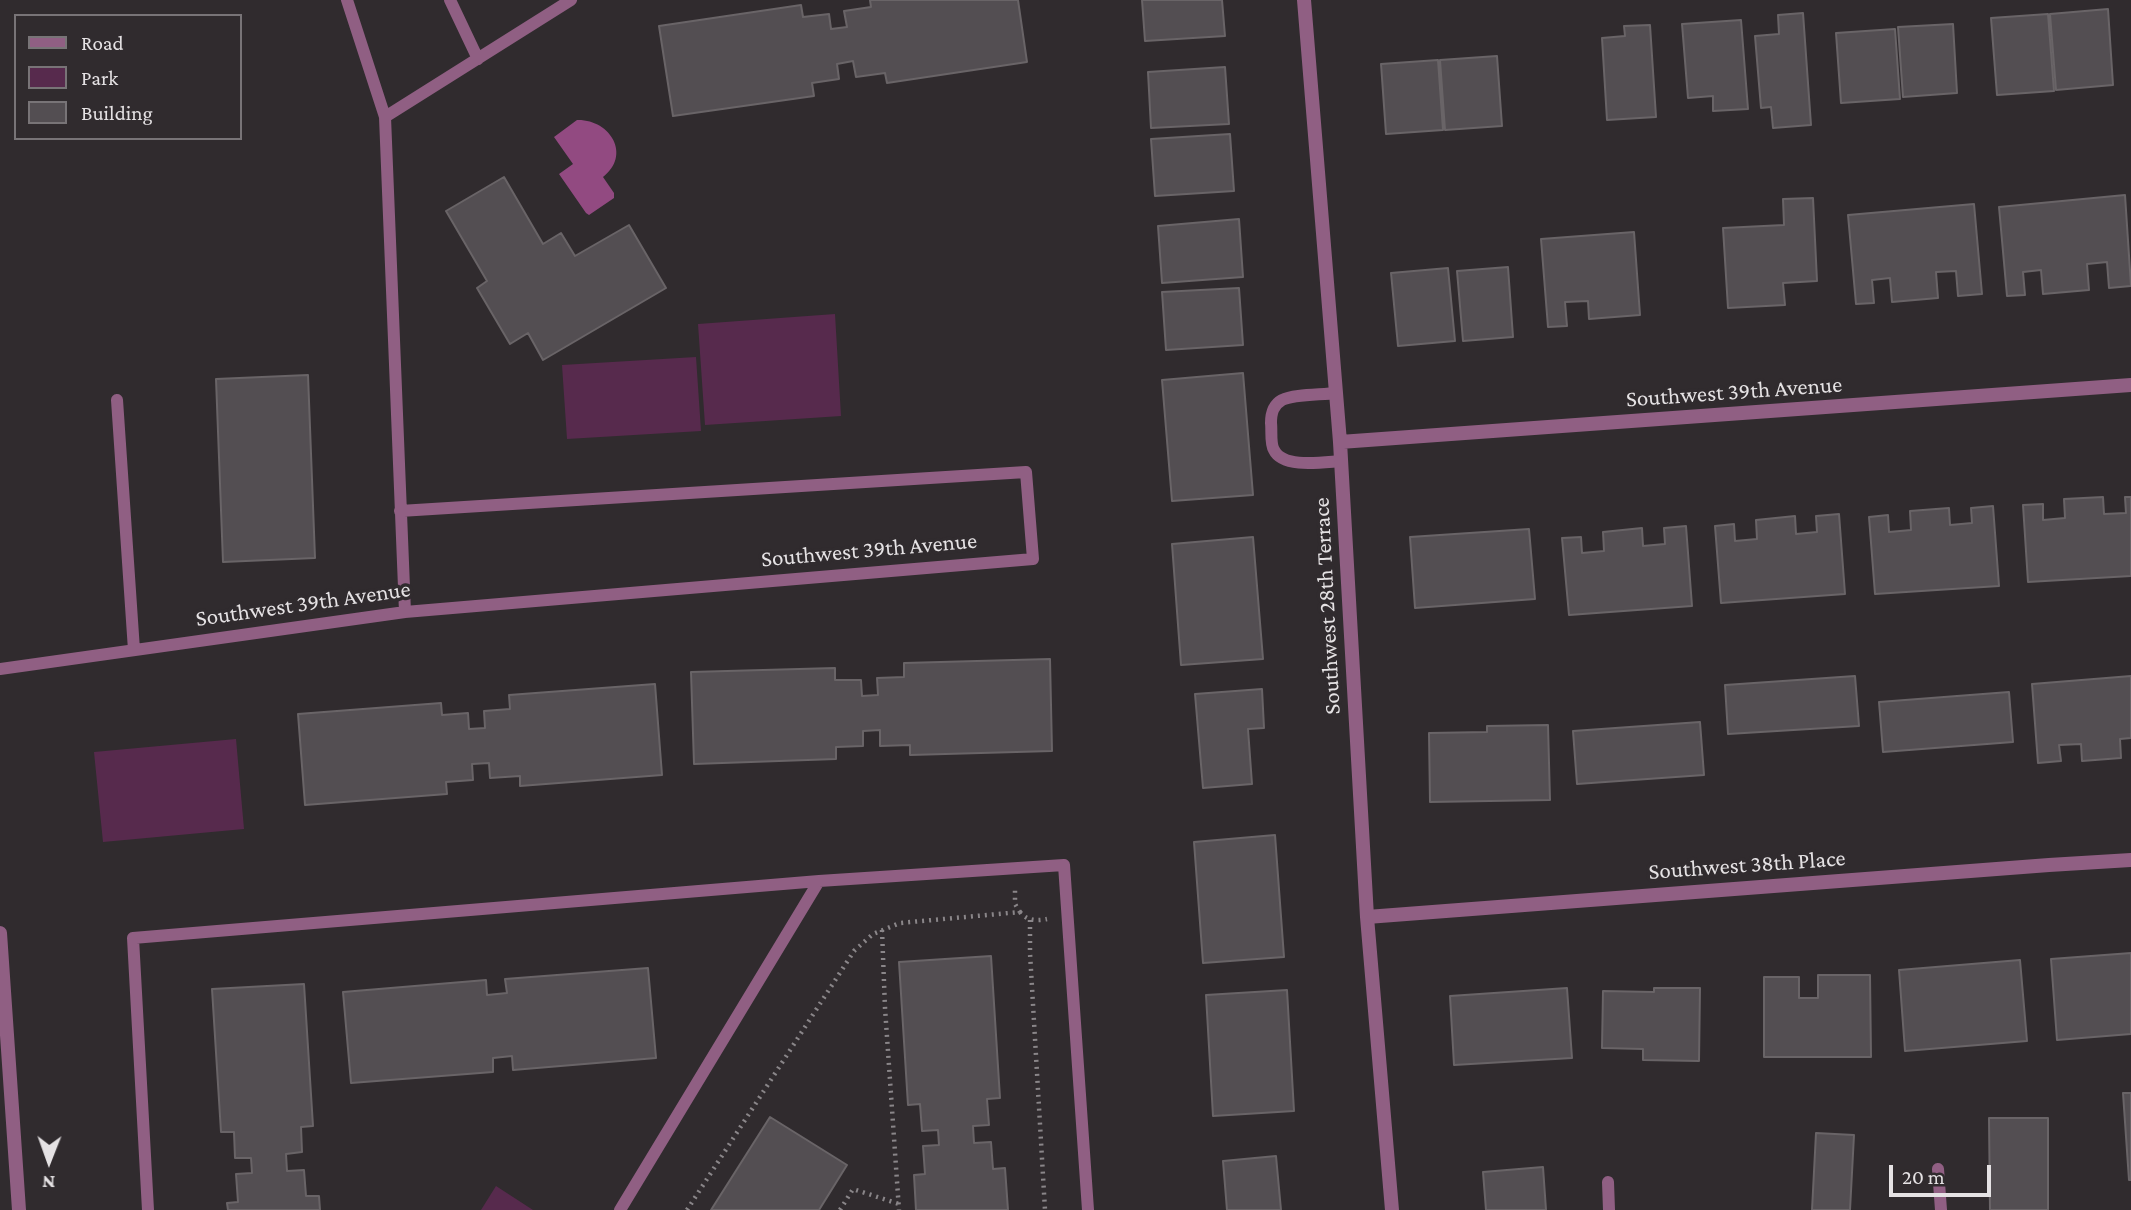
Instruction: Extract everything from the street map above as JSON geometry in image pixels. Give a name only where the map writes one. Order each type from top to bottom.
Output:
[{"type":"street","name":"Southwest 28th Terrace","points":[[1304,0],[1340,442],[1367,916],[1392,1210]]},
{"type":"street","name":"Southwest 39th Avenue","points":[[1340,442],[2131,385]]},
{"type":"street","name":"Southwest 38th Place","points":[[1367,916],[2131,860]]},
{"type":"street","points":[[0,933],[19,1210]]},
{"type":"lane","points":[[347,0],[385,117],[405,612]]},
{"type":"lane","points":[[450,0],[478,59]]},
{"type":"lane","points":[[385,117],[570,0]]},
{"type":"lane","points":[[1336,393],[1285,398],[1276,404],[1271,419],[1273,450],[1296,463],[1341,461]]},
{"type":"lane","points":[[117,400],[134,650]]},
{"type":"lane","name":"Southwest 39th Avenue","points":[[0,669],[405,612],[1033,559],[1026,472],[400,511]]},
{"type":"lane","points":[[148,1210],[133,937],[820,881],[1064,865],[1088,1210]]},
{"type":"lane","points":[[620,1210],[820,881]]},
{"type":"lane","points":[[1938,1169],[1941,1210]]},
{"type":"lane","points":[[1608,1182],[1609,1210]]},
{"type":"path","points":[[687,1210],[855,951],[873,934],[900,923],[1020,912],[1016,904],[1014,868]]},
{"type":"path","points":[[1030,920],[1045,1210]]},
{"type":"path","points":[[840,1210],[853,1189],[899,1207],[882,930]]},
{"type":"green space","points":[[835,314],[841,416],[705,425],[698,324]]},
{"type":"green space","points":[[696,357],[701,431],[567,439],[562,365]]},
{"type":"green space","points":[[236,739],[244,829],[103,842],[94,752]]},
{"type":"green space","points":[[496,1186],[533,1210],[481,1210]]},
{"type":"shaded area","points":[[577,120],[599,125],[613,140],[616,149],[612,168],[603,177],[614,193],[614,198],[589,215],[559,174],[573,164],[554,137]]},
{"type":"building","points":[[870,0],[1018,0],[1027,62],[887,83],[885,73],[856,77],[853,61],[837,64],[839,79],[812,83],[814,96],[673,116],[659,26],[801,5],[803,17],[829,14],[831,29],[847,27],[844,11],[871,7]]},
{"type":"building","points":[[1142,0],[1222,0],[1225,36],[1145,41]]},
{"type":"building","points":[[2108,9],[2113,85],[2056,90],[2050,14]]},
{"type":"building","points":[[1803,13],[1811,125],[1773,128],[1771,107],[1761,108],[1755,36],[1779,34],[1778,15]]},
{"type":"building","points":[[2048,14],[2054,91],[1997,95],[1991,18]]},
{"type":"building","points":[[1741,20],[1748,109],[1713,111],[1713,96],[1688,98],[1682,24]]},
{"type":"building","points":[[1953,24],[1957,93],[1903,97],[1898,27]]},
{"type":"building","points":[[1650,25],[1656,117],[1607,120],[1602,38],[1625,36],[1624,26]]},
{"type":"building","points":[[1895,29],[1900,99],[1841,103],[1836,33]]},
{"type":"building","points":[[1497,56],[1502,126],[1445,130],[1440,60]]},
{"type":"building","points":[[1438,60],[1443,130],[1386,134],[1381,64]]},
{"type":"building","points":[[1225,67],[1229,124],[1151,128],[1148,72]]},
{"type":"building","points":[[1230,134],[1234,191],[1155,196],[1151,139]]},
{"type":"building","points":[[504,177],[543,244],[561,233],[575,256],[629,225],[666,288],[543,360],[528,333],[510,344],[477,288],[487,281],[446,211]]},
{"type":"building","points":[[2125,195],[2131,286],[2109,288],[2107,262],[2087,264],[2089,290],[2043,294],[2041,270],[2023,272],[2025,295],[2007,296],[1999,207]]},
{"type":"building","points":[[1813,198],[1817,281],[1783,283],[1785,305],[1728,308],[1723,228],[1784,225],[1783,199]]},
{"type":"building","points":[[1974,204],[1982,294],[1958,296],[1956,271],[1936,272],[1938,298],[1892,302],[1890,278],[1872,280],[1874,303],[1856,304],[1848,215]]},
{"type":"building","points":[[1239,219],[1243,277],[1162,283],[1158,226]]},
{"type":"building","points":[[1634,232],[1640,315],[1589,319],[1588,301],[1565,302],[1567,326],[1548,327],[1541,239]]},
{"type":"building","points":[[1508,267],[1513,337],[1463,341],[1457,271]]},
{"type":"building","points":[[1448,268],[1455,341],[1398,346],[1391,273]]},
{"type":"building","points":[[1239,288],[1243,345],[1166,350],[1162,292]]},
{"type":"building","points":[[1243,373],[1253,495],[1172,501],[1162,380]]},
{"type":"building","points":[[308,375],[315,558],[223,562],[216,379]]},
{"type":"building","points":[[2103,497],[2104,514],[2126,513],[2125,497],[2131,497],[2131,576],[2028,582],[2023,505],[2043,504],[2043,520],[2065,518],[2064,499]]},
{"type":"building","points":[[1993,506],[1999,586],[1875,594],[1869,517],[1888,515],[1889,532],[1911,530],[1910,511],[1949,508],[1950,525],[1972,523],[1971,508]]},
{"type":"building","points":[[1839,514],[1845,594],[1721,603],[1715,526],[1734,524],[1735,541],[1757,539],[1756,520],[1795,516],[1796,534],[1817,532],[1816,516]]},
{"type":"building","points":[[1686,526],[1692,606],[1569,615],[1562,538],[1581,537],[1582,553],[1604,551],[1603,532],[1642,528],[1643,546],[1665,544],[1664,528]]},
{"type":"building","points":[[1529,529],[1535,599],[1415,608],[1410,537]]},
{"type":"building","points":[[1253,537],[1263,659],[1181,665],[1172,544]]},
{"type":"building","points":[[1050,659],[1052,751],[910,755],[910,745],[880,746],[880,730],[863,731],[863,746],[836,747],[836,759],[694,764],[691,672],[835,668],[835,680],[861,680],[862,696],[878,695],[877,678],[904,677],[904,663]]},
{"type":"building","points":[[1855,676],[1859,726],[1728,734],[1725,685]]},
{"type":"building","points":[[2131,676],[2131,738],[2120,739],[2121,758],[2082,761],[2081,744],[2059,745],[2061,761],[2038,763],[2032,684]]},
{"type":"building","points":[[655,684],[662,775],[520,786],[520,776],[490,778],[489,763],[472,764],[473,780],[446,782],[447,794],[305,805],[298,714],[441,703],[442,715],[468,713],[469,729],[485,728],[484,711],[510,709],[509,695]]},
{"type":"building","points":[[1262,689],[1264,728],[1248,729],[1252,784],[1203,788],[1195,694]]},
{"type":"building","points":[[2009,692],[2013,742],[1883,752],[1879,702]]},
{"type":"building","points":[[1700,722],[1704,775],[1577,784],[1573,731]]},
{"type":"building","points":[[1548,725],[1550,800],[1430,802],[1429,733],[1487,732],[1487,726]]},
{"type":"building","points":[[1275,835],[1284,957],[1203,963],[1194,842]]},
{"type":"building","points":[[2131,953],[2131,1034],[2057,1040],[2051,959]]},
{"type":"building","points":[[991,956],[1000,1098],[987,1099],[989,1125],[973,1126],[974,1143],[991,1142],[993,1169],[1005,1168],[1008,1210],[916,1210],[914,1175],[925,1174],[923,1146],[939,1145],[938,1130],[922,1131],[920,1104],[908,1105],[899,962]]},
{"type":"building","points":[[2020,960],[2027,1041],[1905,1051],[1899,970]]},
{"type":"building","points":[[648,968],[656,1058],[513,1070],[512,1056],[493,1058],[493,1072],[351,1083],[343,992],[486,980],[487,995],[507,993],[505,979]]},
{"type":"building","points":[[1818,975],[1870,975],[1871,1057],[1764,1057],[1764,977],[1799,977],[1799,998],[1818,998]]},
{"type":"building","points":[[304,984],[313,1126],[301,1127],[302,1152],[286,1154],[287,1171],[304,1170],[306,1196],[319,1196],[320,1210],[228,1210],[227,1203],[238,1202],[236,1174],[252,1173],[251,1158],[235,1158],[234,1132],[221,1132],[212,989]]},
{"type":"building","points":[[1567,988],[1572,1058],[1454,1065],[1450,996]]},
{"type":"building","points":[[1654,988],[1700,988],[1699,1061],[1643,1060],[1643,1049],[1602,1048],[1603,991],[1654,992]]},
{"type":"building","points":[[1287,990],[1294,1111],[1213,1116],[1206,995]]},
{"type":"building","points":[[2123,1093],[2131,1093],[2131,1180],[2129,1180]]},
{"type":"building","points":[[770,1117],[847,1165],[819,1210],[711,1210]]},
{"type":"building","points":[[1989,1118],[2048,1118],[2048,1210],[1990,1210]]},
{"type":"building","points":[[1816,1133],[1854,1135],[1850,1210],[1812,1210]]},
{"type":"building","points":[[1276,1156],[1281,1210],[1227,1210],[1223,1161]]},
{"type":"building","points":[[1543,1167],[1546,1210],[1486,1210],[1483,1172]]}]
